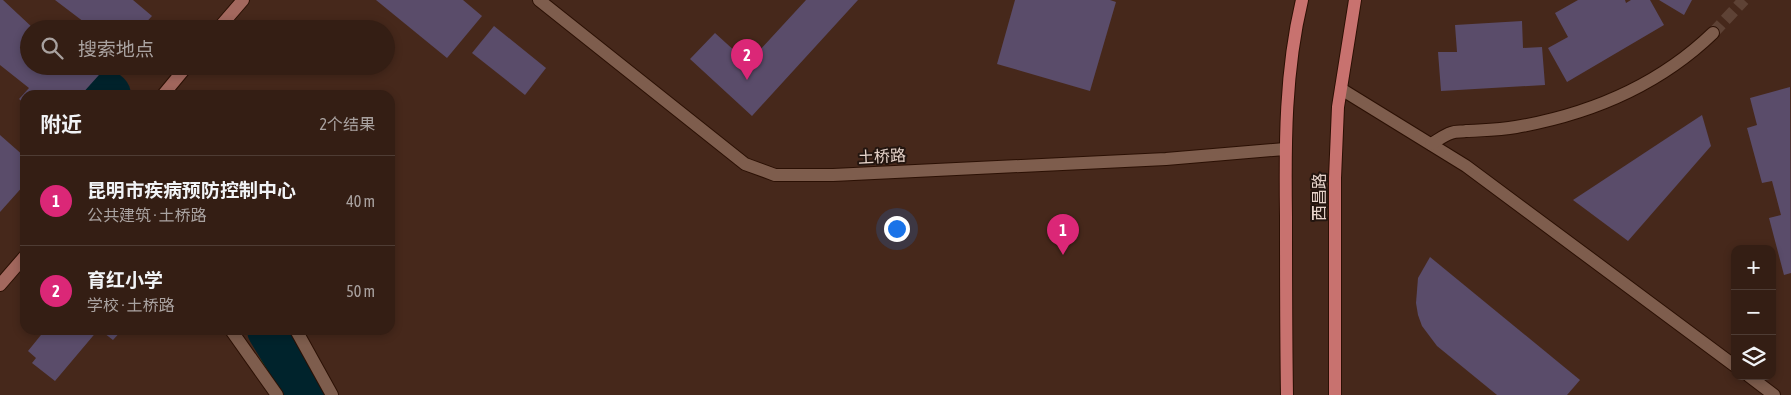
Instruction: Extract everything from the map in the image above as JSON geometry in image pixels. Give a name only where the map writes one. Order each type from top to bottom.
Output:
[{"type":"main road","name":"西昌路","points":[[1287,395],[1285,149],[1287,94],[1296,24],[1302,0]]},
{"type":"main road","name":"西昌路","points":[[1335,395],[1335,178],[1338,107],[1355,0]]},
{"type":"street","points":[[226,20],[243,0]]},
{"type":"street","name":"土桥路","points":[[539,0],[746,164],[776,175],[833,175],[1166,159],[1285,149]]},
{"type":"street","points":[[1431,144],[1451,133],[1510,128],[1580,113],[1613,100],[1644,84],[1674,65],[1701,45],[1713,33]]},
{"type":"street","points":[[167,90],[180,75]]},
{"type":"street","points":[[1341,89],[1466,166],[1731,363]]},
{"type":"street","points":[[0,285],[20,262]]},
{"type":"street","points":[[235,335],[277,395]]},
{"type":"street","points":[[299,335],[332,395]]},
{"type":"street","points":[[1754,380],[1774,395]]},
{"type":"green space","points":[[268,357],[289,395],[272,395],[257,361]]},
{"type":"building","points":[[0,0],[3,0],[24,20],[20,20],[20,75],[99,75],[85,90],[27,90],[29,88],[0,65]]},
{"type":"building","points":[[55,0],[133,0],[152,16],[148,20],[81,20]]},
{"type":"building","points":[[376,0],[463,0],[482,16],[447,58]]},
{"type":"building","points":[[806,0],[858,0],[752,116],[690,59],[715,33],[748,63]]},
{"type":"building","points":[[1015,0],[1110,0],[1116,2],[1090,91],[997,64]]},
{"type":"building","points":[[1578,0],[1625,0],[1626,3],[1631,0],[1650,0],[1664,25],[1567,82],[1548,48],[1568,37],[1555,13]]},
{"type":"building","points":[[1659,0],[1692,0],[1684,15]]},
{"type":"building","points":[[1522,21],[1523,48],[1542,47],[1545,85],[1441,91],[1438,52],[1457,52],[1455,25]]},
{"type":"building","points":[[494,26],[546,68],[525,95],[472,53]]},
{"type":"building","points":[[1790,87],[1791,273],[1784,275],[1769,218],[1781,215],[1772,181],[1762,183],[1747,128],[1757,125],[1750,98]]},
{"type":"building","points":[[1702,115],[1711,146],[1628,241],[1573,200]]},
{"type":"building","points":[[0,135],[20,153],[20,190],[0,212]]},
{"type":"building","points":[[1430,257],[1580,380],[1567,395],[1497,395],[1437,346],[1422,326],[1416,303],[1418,278]]},
{"type":"building","points":[[41,335],[94,335],[55,381],[32,363],[36,358],[28,351]]},
{"type":"building","points":[[106,335],[118,335],[113,340]]},
{"type":"waterway","points":[[273,335],[310,395]]},
{"type":"tunnel","points":[[1713,33],[1744,0]]},
{"type":"place","name":"育红小学","points":[[747,80]]},
{"type":"place","name":"昆明市疾病预防控制中心","points":[[1063,255]]}]
